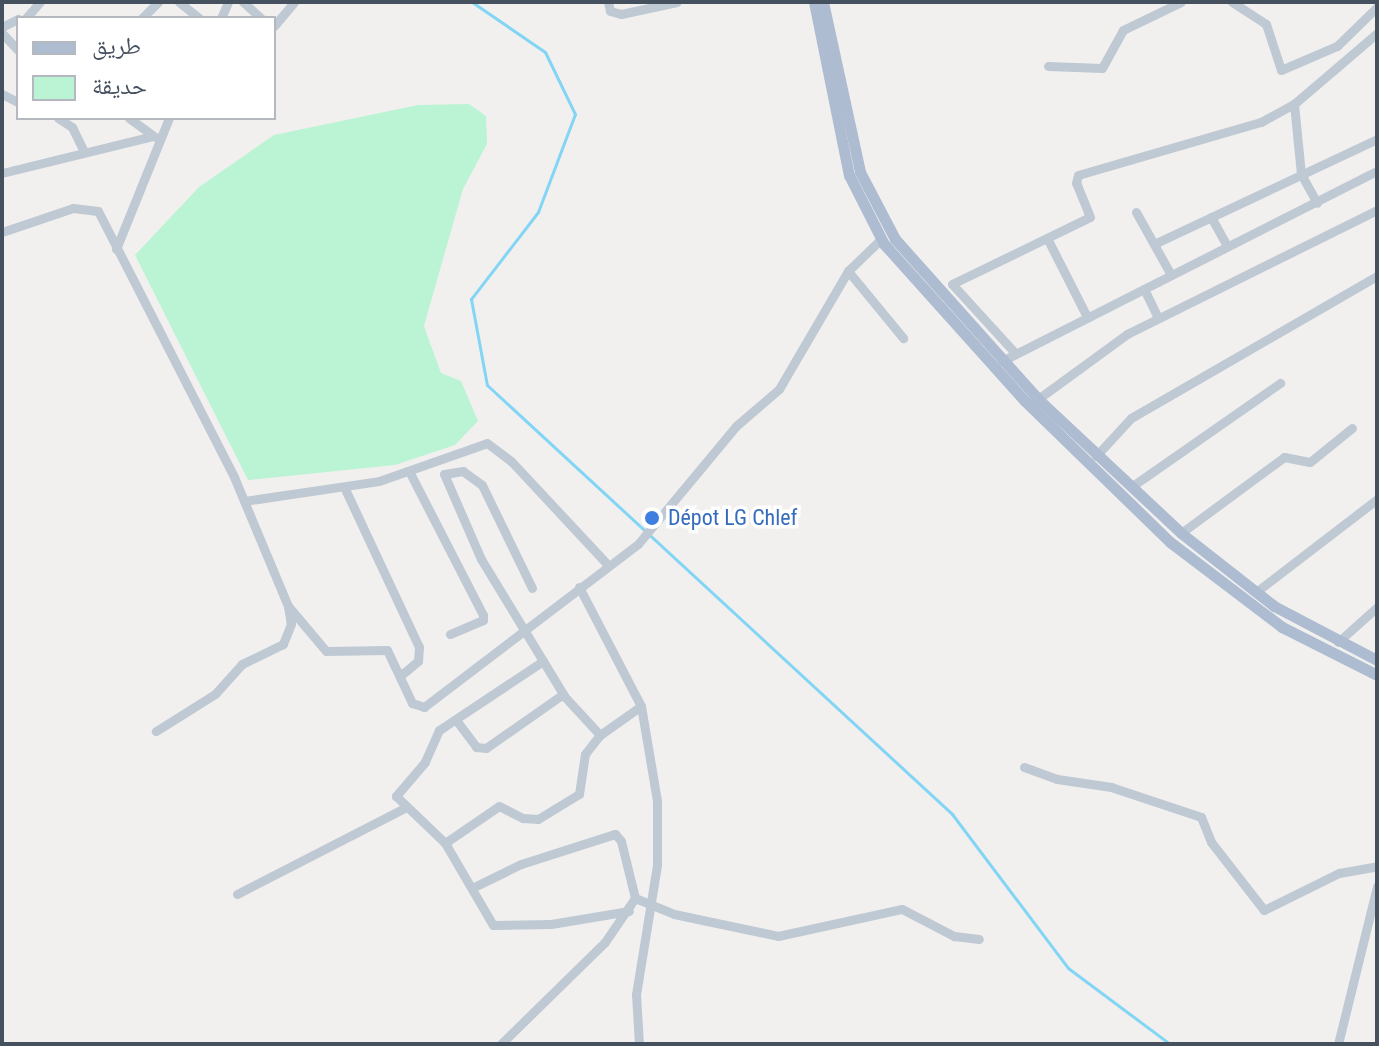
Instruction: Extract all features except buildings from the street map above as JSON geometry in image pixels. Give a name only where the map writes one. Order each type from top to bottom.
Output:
[{"type":"main road","points":[[814,2],[855,174],[871,225],[1002,361],[1035,402],[1191,542],[1256,592],[1338,642],[1377,660]]},
{"type":"main road","points":[[823,2],[855,174],[883,219],[887,241],[1035,402],[1170,542],[1282,627],[1377,675]]},
{"type":"main road","points":[[871,225],[883,219]]},
{"type":"main road","points":[[1170,542],[1180,532]]},
{"type":"main road","points":[[1184,553],[1191,542]]},
{"type":"street","points":[[24,16],[40,2]]},
{"type":"street","points":[[179,2],[196,16]]},
{"type":"street","points":[[243,2],[259,16]]},
{"type":"street","points":[[276,24],[294,2]]},
{"type":"street","points":[[608,2],[610,11],[621,14],[677,2]]},
{"type":"street","points":[[1048,66],[1102,68],[1128,25],[1181,2]]},
{"type":"street","points":[[1232,2],[1266,24],[1281,70],[1337,46],[1377,7]]},
{"type":"street","points":[[2,30],[16,48]]},
{"type":"street","points":[[1015,353],[952,284],[1090,217],[1076,183],[1078,175],[1261,122],[1294,104],[1377,33]]},
{"type":"street","points":[[1294,104],[1301,174],[1317,203]]},
{"type":"street","points":[[61,120],[72,127],[84,152]]},
{"type":"street","points":[[132,120],[157,139]]},
{"type":"street","points":[[116,249],[157,139],[168,120]]},
{"type":"street","points":[[2,173],[84,152],[157,139]]},
{"type":"street","points":[[1154,244],[1377,139]]},
{"type":"street","points":[[1002,361],[1377,171]]},
{"type":"street","points":[[2,232],[73,208],[98,211],[244,501],[288,606],[291,624],[283,644],[242,664],[215,694],[156,731]]},
{"type":"street","points":[[1136,212],[1171,275]]},
{"type":"street","points":[[1035,402],[1102,349],[1158,318],[1376,212]]},
{"type":"street","points":[[1211,217],[1227,246]]},
{"type":"street","points":[[1047,238],[1087,317]]},
{"type":"street","points":[[288,606],[326,651],[362,654],[384,649],[412,703],[421,709],[638,544],[736,426],[779,389],[848,271],[887,241]]},
{"type":"street","points":[[848,271],[903,338]]},
{"type":"street","points":[[1096,456],[1131,418],[1377,276]]},
{"type":"street","points":[[1144,289],[1158,318]]},
{"type":"street","points":[[1131,487],[1280,383]]},
{"type":"street","points":[[1180,532],[1284,457],[1310,462],[1352,428]]},
{"type":"street","points":[[244,501],[345,489],[410,473],[445,454],[487,443],[511,461],[608,565]]},
{"type":"street","points":[[532,588],[482,485],[463,471],[444,474],[481,559],[526,627],[563,694],[600,735]]},
{"type":"street","points":[[410,473],[483,615],[483,620],[450,634]]},
{"type":"street","points":[[345,489],[419,647],[418,661],[400,676]]},
{"type":"street","points":[[1256,592],[1377,499]]},
{"type":"street","points":[[579,587],[641,706],[659,834],[636,994],[639,1044]]},
{"type":"street","points":[[1338,642],[1377,607]]},
{"type":"street","points":[[543,661],[435,735],[425,762],[397,788],[397,798],[445,843],[489,923],[502,928],[629,911]]},
{"type":"street","points":[[456,720],[476,747],[486,748],[563,694]]},
{"type":"street","points":[[445,843],[499,806],[523,818],[538,819],[579,794],[583,758],[600,735],[641,706]]},
{"type":"street","points":[[1024,767],[1057,779],[1111,787],[1201,817],[1211,842],[1264,910],[1339,873],[1377,866]]},
{"type":"street","points":[[237,894],[406,807]]},
{"type":"street","points":[[472,888],[521,864],[615,834],[621,841],[635,898],[605,942],[501,1044]]},
{"type":"street","points":[[1338,1044],[1377,886]]},
{"type":"street","points":[[635,898],[650,905],[778,936],[905,910],[954,936],[979,939]]},
{"type":"green space","points":[[469,104],[486,116],[487,144],[463,189],[424,326],[441,373],[461,381],[478,421],[455,445],[395,465],[248,480],[135,255],[199,187],[274,135],[418,105]]},
{"type":"waterway","points":[[472,2],[545,52],[575,114],[538,212],[471,299],[487,385],[952,814],[1068,968],[1170,1044]]},
{"type":"place","name":"Dépot LG Chlef","points":[[652,518]]}]
